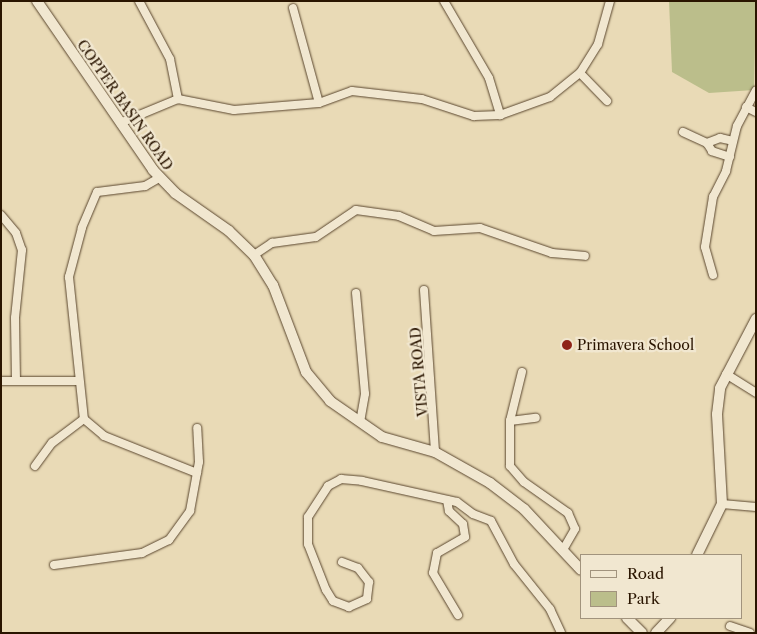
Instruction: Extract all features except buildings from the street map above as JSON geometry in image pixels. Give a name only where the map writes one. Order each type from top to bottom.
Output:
[{"type":"street","name":"COPPER BASIN ROAD","points":[[38,1],[159,178],[254,255],[273,285],[306,372],[330,400],[382,437],[435,452],[490,483],[524,509],[580,569]]},
{"type":"street","points":[[140,1],[170,59],[178,99]]},
{"type":"street","points":[[444,1],[488,78],[500,115]]},
{"type":"street","points":[[120,123],[178,99],[234,110],[319,103],[352,91],[422,98],[474,116],[500,115],[550,97],[580,73],[598,44],[610,1]]},
{"type":"street","points":[[293,8],[319,103]]},
{"type":"street","points":[[580,73],[607,100]]},
{"type":"street","points":[[713,275],[705,247],[713,197],[730,158],[746,107],[756,91]]},
{"type":"street","points":[[746,107],[756,112]]},
{"type":"street","points":[[683,132],[707,143],[712,151],[730,158]]},
{"type":"street","points":[[707,143],[720,138],[734,141]]},
{"type":"street","points":[[159,178],[145,186],[97,192],[82,228],[69,277],[84,420],[104,436],[197,472]]},
{"type":"street","points":[[254,255],[272,243],[316,237],[356,210],[399,216],[434,231],[480,228],[552,253],[585,256]]},
{"type":"street","points":[[1,215],[16,233],[22,250],[15,318],[16,381]]},
{"type":"street","name":"VISTA ROAD","points":[[424,290],[435,452]]},
{"type":"street","points":[[356,293],[365,394],[360,422]]},
{"type":"street","points":[[697,554],[722,504],[716,414],[726,374],[756,318]]},
{"type":"street","points":[[522,372],[510,421],[510,466],[524,482],[568,513],[575,529],[563,550]]},
{"type":"street","points":[[726,374],[756,393]]},
{"type":"street","points":[[1,381],[79,381]]},
{"type":"street","points":[[510,421],[536,418]]},
{"type":"street","points":[[35,466],[52,443],[84,420]]},
{"type":"street","points":[[54,565],[142,553],[169,540],[190,511],[197,472],[197,428]]},
{"type":"street","points":[[342,562],[358,568],[369,582],[367,600],[349,607],[333,601],[326,590],[308,544],[308,517],[328,486],[341,479],[362,481],[447,500],[491,521],[514,564],[550,609],[561,633]]},
{"type":"street","points":[[447,500],[449,511],[463,524],[465,537],[437,553],[433,573],[458,615]]},
{"type":"street","points":[[722,504],[756,508]]},
{"type":"street","points":[[628,619],[642,633]]},
{"type":"street","points":[[656,633],[669,619]]},
{"type":"street","points":[[730,626],[750,633]]},
{"type":"green space","points":[[669,1],[756,1],[754,90],[709,93],[672,72]]},
{"type":"place","name":"Primavera School","points":[[567,345]]}]
